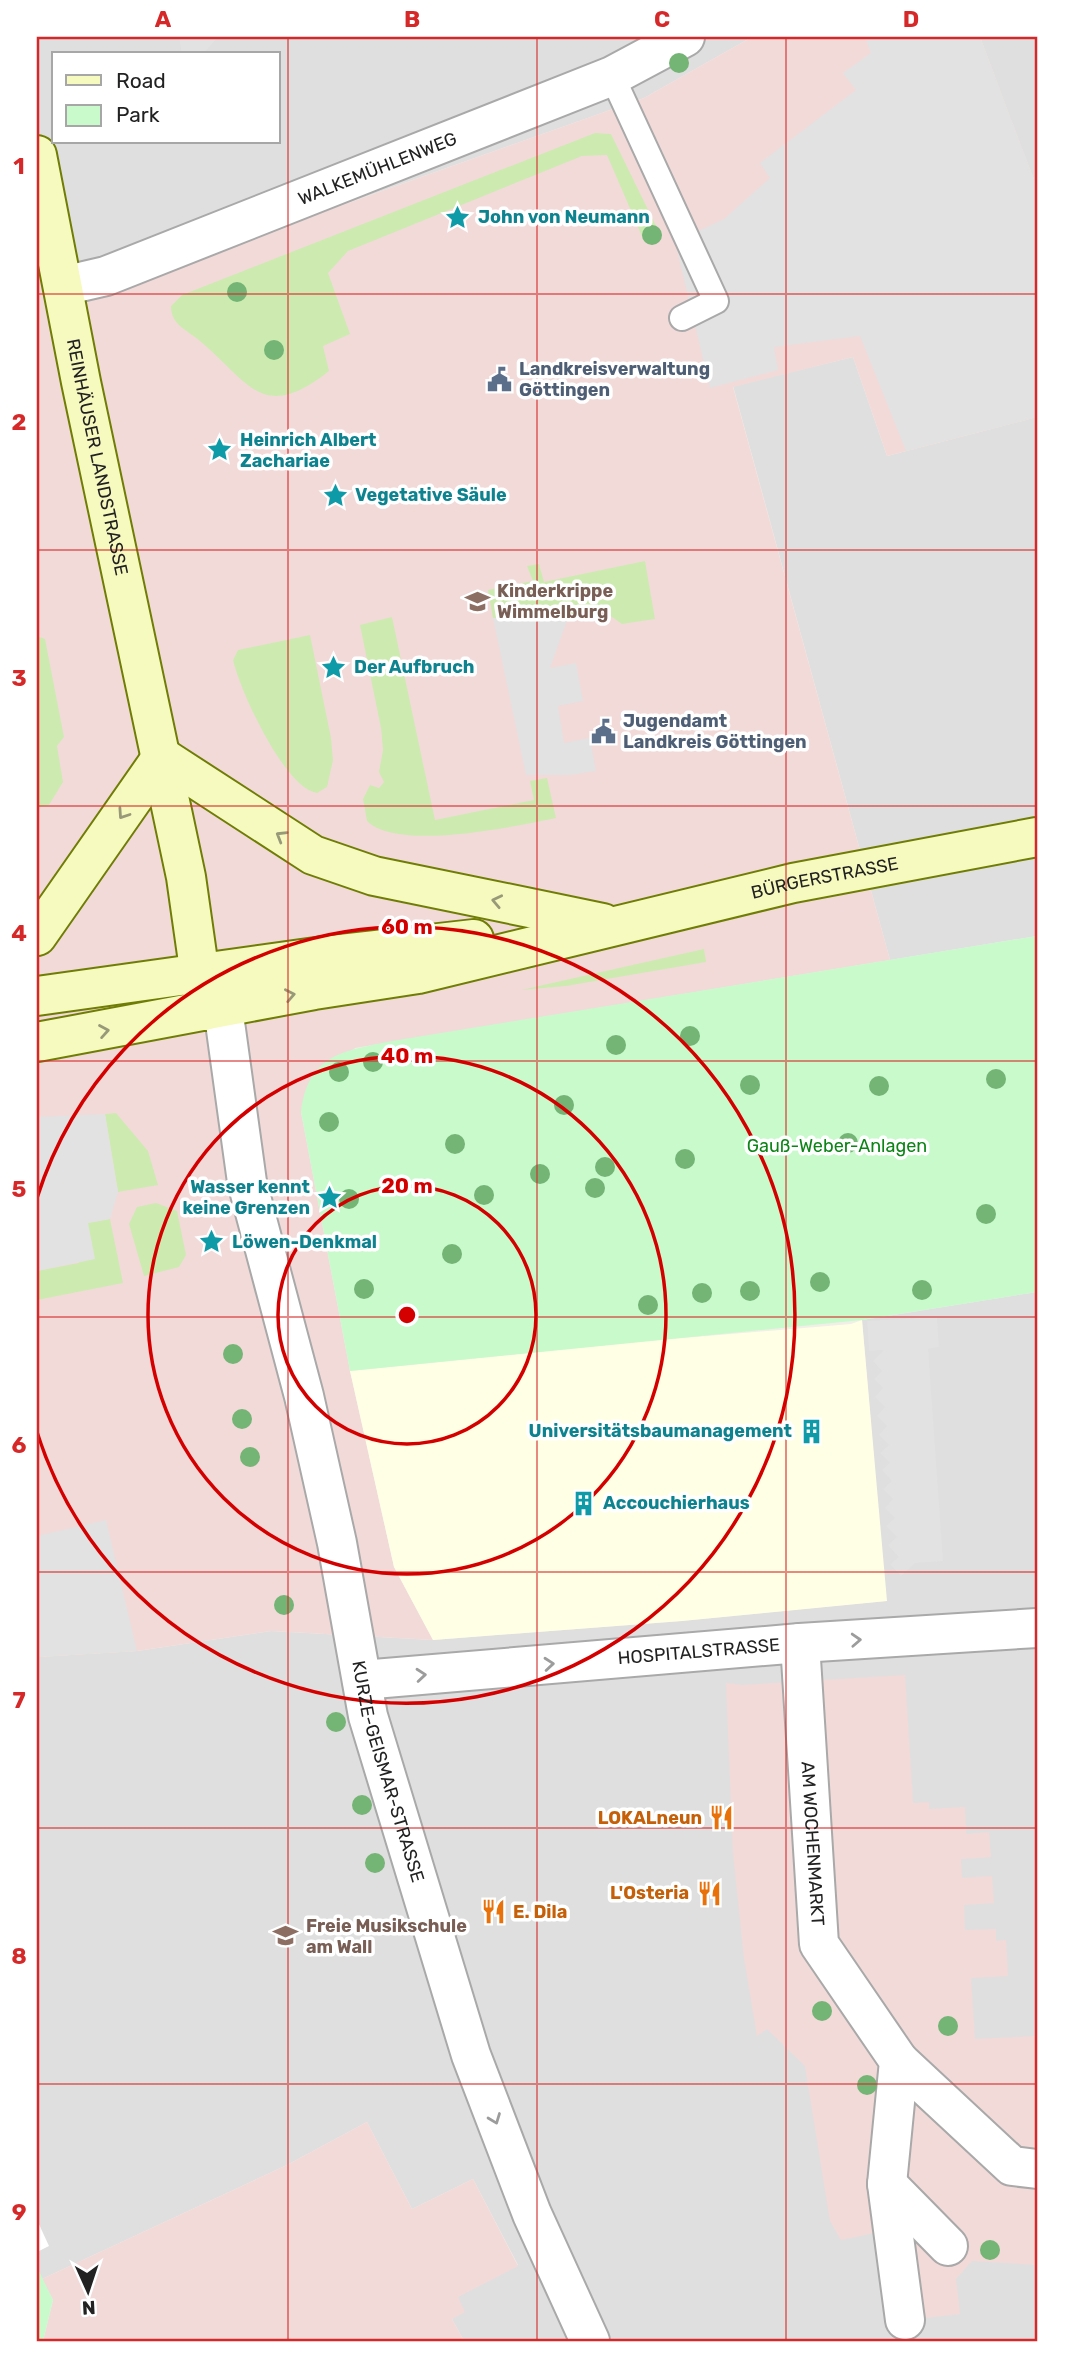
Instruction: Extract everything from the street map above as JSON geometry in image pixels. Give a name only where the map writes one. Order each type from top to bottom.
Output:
[{"type":"main road","name":"REINHÄUSER LANDSTRASSE","points":[[37,155],[162,757],[192,832],[214,1010]]},
{"type":"main road","points":[[37,936],[162,757],[313,855],[374,876],[612,925]]},
{"type":"main road","name":"BÜRGERSTRASSE","points":[[37,1042],[418,974],[793,883],[1037,837]]},
{"type":"main road","name":"BÜRGERSTRASSE","points":[[37,996],[323,956],[612,925]]},
{"type":"street","name":"WALKEMÜHLENWEG","points":[[63,286],[106,276],[612,76],[685,37]]},
{"type":"street","name":"KURZE-GEISMAR-STRASSE","points":[[214,1010],[247,1182],[319,1462],[337,1543],[368,1717],[471,2055],[532,2214],[590,2341]]},
{"type":"street","name":"HOSPITALSTRASSE","points":[[362,1680],[800,1643],[1037,1628]]},
{"type":"street","name":"AM WOCHENMARKT","points":[[800,1643],[819,1944],[899,2061],[1012,2166],[1037,2169]]},
{"type":"street","points":[[899,2061],[887,2184],[905,2320]]},
{"type":"street","points":[[887,2184],[948,2246]]},
{"type":"lane","points":[[612,76],[716,301],[682,318]]},
{"type":"shaded area","points":[[37,37],[752,37],[644,98],[60,305],[37,189]]},
{"type":"shaded area","points":[[179,37],[218,37],[205,52],[182,52]]},
{"type":"shaded area","points":[[752,37],[980,37],[1037,188],[1037,417],[887,456],[853,357],[733,387],[890,960],[355,1048],[301,1112],[350,1371],[394,1567],[433,1640],[271,1631],[137,1651],[37,1657],[37,189],[61,305],[644,98]]},
{"type":"shaded area","points":[[865,37],[980,37],[1037,188],[1037,417],[906,451],[860,336],[774,347],[778,370],[710,388],[675,242],[724,219],[770,178],[760,163],[856,90],[843,73],[871,53]]},
{"type":"shaded area","points":[[980,37],[1037,37],[1037,188],[1008,112]]},
{"type":"shaded area","points":[[853,357],[887,456],[1037,417],[1037,936],[890,960],[733,386]]},
{"type":"shaded area","points":[[569,615],[550,668],[576,663],[583,701],[558,706],[564,743],[590,738],[596,771],[570,775],[526,775],[493,618]]},
{"type":"shaded area","points":[[105,1114],[118,1192],[110,1219],[88,1223],[95,1259],[37,1271],[37,1117]]},
{"type":"shaded area","points":[[1037,1292],[1037,2341],[464,2341],[452,2319],[457,2297],[518,2265],[473,2179],[412,2209],[367,2122],[287,2165],[42,2279],[37,2267],[37,1657],[137,1651],[271,1631],[433,1640],[681,1621],[886,1601],[862,1320]]},
{"type":"shaded area","points":[[937,1317],[939,1347],[928,1349],[943,1561],[915,1563],[901,1576],[890,1564],[899,1557],[888,1545],[897,1537],[886,1526],[895,1518],[885,1508],[893,1499],[883,1489],[892,1481],[882,1470],[890,1463],[880,1453],[889,1445],[879,1435],[887,1426],[877,1416],[885,1407],[875,1397],[883,1388],[874,1379],[882,1371],[873,1361],[884,1350],[869,1351],[867,1321]]},
{"type":"shaded area","points":[[862,1320],[887,1601],[682,1621],[433,1640],[394,1567],[350,1371],[646,1341],[851,1324]]},
{"type":"shaded area","points":[[106,1520],[137,1651],[37,1657],[37,1536]]},
{"type":"shaded area","points":[[905,1675],[913,1803],[929,1802],[929,1809],[965,1807],[966,1834],[989,1832],[991,1857],[961,1859],[962,1878],[992,1876],[994,1903],[964,1905],[965,1930],[996,1929],[996,1941],[1006,1940],[1008,1976],[971,1978],[975,2039],[1037,2036],[1037,2265],[972,2261],[956,2279],[960,2314],[889,2322],[875,2233],[841,2240],[830,2221],[805,2066],[767,2029],[757,2036],[744,1958],[733,1853],[726,1683],[742,1685]]},
{"type":"shaded area","points":[[367,2122],[412,2209],[473,2179],[518,2266],[458,2297],[465,2312],[452,2319],[464,2341],[43,2341],[53,2300],[42,2279],[287,2165]]},
{"type":"green space","points":[[595,133],[611,134],[656,226],[644,241],[607,155],[582,156],[348,251],[328,273],[350,334],[323,346],[329,371],[306,387],[272,396],[258,391],[245,383],[174,318],[171,306],[182,295]]},
{"type":"green space","points":[[645,561],[655,619],[622,624],[602,610],[569,615],[493,618],[488,590],[533,581],[527,566],[539,564],[544,582]]},
{"type":"green space","points":[[392,617],[435,820],[534,800],[530,781],[547,778],[556,818],[487,831],[430,836],[404,835],[382,830],[367,821],[363,799],[370,785],[379,788],[384,782],[379,772],[383,750],[360,625]]},
{"type":"green space","points":[[310,635],[333,760],[327,787],[317,793],[304,787],[278,757],[244,693],[233,660],[238,650]]},
{"type":"green space","points":[[37,636],[45,639],[64,737],[57,746],[63,782],[49,805],[37,807]]},
{"type":"green space","name":"Gauß-Weber-Anlagen","points":[[1037,936],[1037,1292],[862,1320],[350,1371],[301,1112],[311,1078],[330,1059],[358,1048],[392,1041]]},
{"type":"green space","points":[[704,949],[706,962],[566,986],[521,990]]},
{"type":"green space","points":[[116,1113],[148,1151],[158,1185],[118,1192],[105,1114]]},
{"type":"green space","points":[[156,1203],[177,1211],[186,1255],[179,1267],[144,1276],[129,1224],[137,1207]]},
{"type":"green space","points":[[110,1219],[123,1283],[37,1300],[37,1271],[79,1263],[88,1223]]},
{"type":"green space","points":[[37,2267],[53,2300],[43,2341],[37,2341]]},
{"type":"pier","points":[[37,2220],[49,2246],[37,2252]]},
{"type":"place","name":"John von Neumann","points":[[458,217]]},
{"type":"place","name":"Landkreisverwaltung Göttingen","points":[[499,379]]},
{"type":"place","name":"Heinrich Albert Zachariae","points":[[220,450]]},
{"type":"place","name":"Vegetative Säule","points":[[335,495]]},
{"type":"place","name":"Kinderkrippe Wimmelburg","points":[[477,601]]},
{"type":"place","name":"Der Aufbruch","points":[[334,667]]},
{"type":"place","name":"Jugendamt Landkreis Göttingen","points":[[603,731]]},
{"type":"place","name":"Wasser kennt keine Grenzen","points":[[330,1197]]},
{"type":"place","name":"Löwen-Denkmal","points":[[212,1242]]},
{"type":"place","name":"Universitätsbaumanagement","points":[[812,1431]]},
{"type":"place","name":"Accouchierhaus","points":[[583,1503]]},
{"type":"place","name":"LOKALneun","points":[[722,1818]]},
{"type":"place","name":"L'Osteria","points":[[709,1893]]},
{"type":"place","name":"E. Dila","points":[[493,1912]]},
{"type":"place","name":"Freie Musikschule am Wall","points":[[286,1936]]}]
